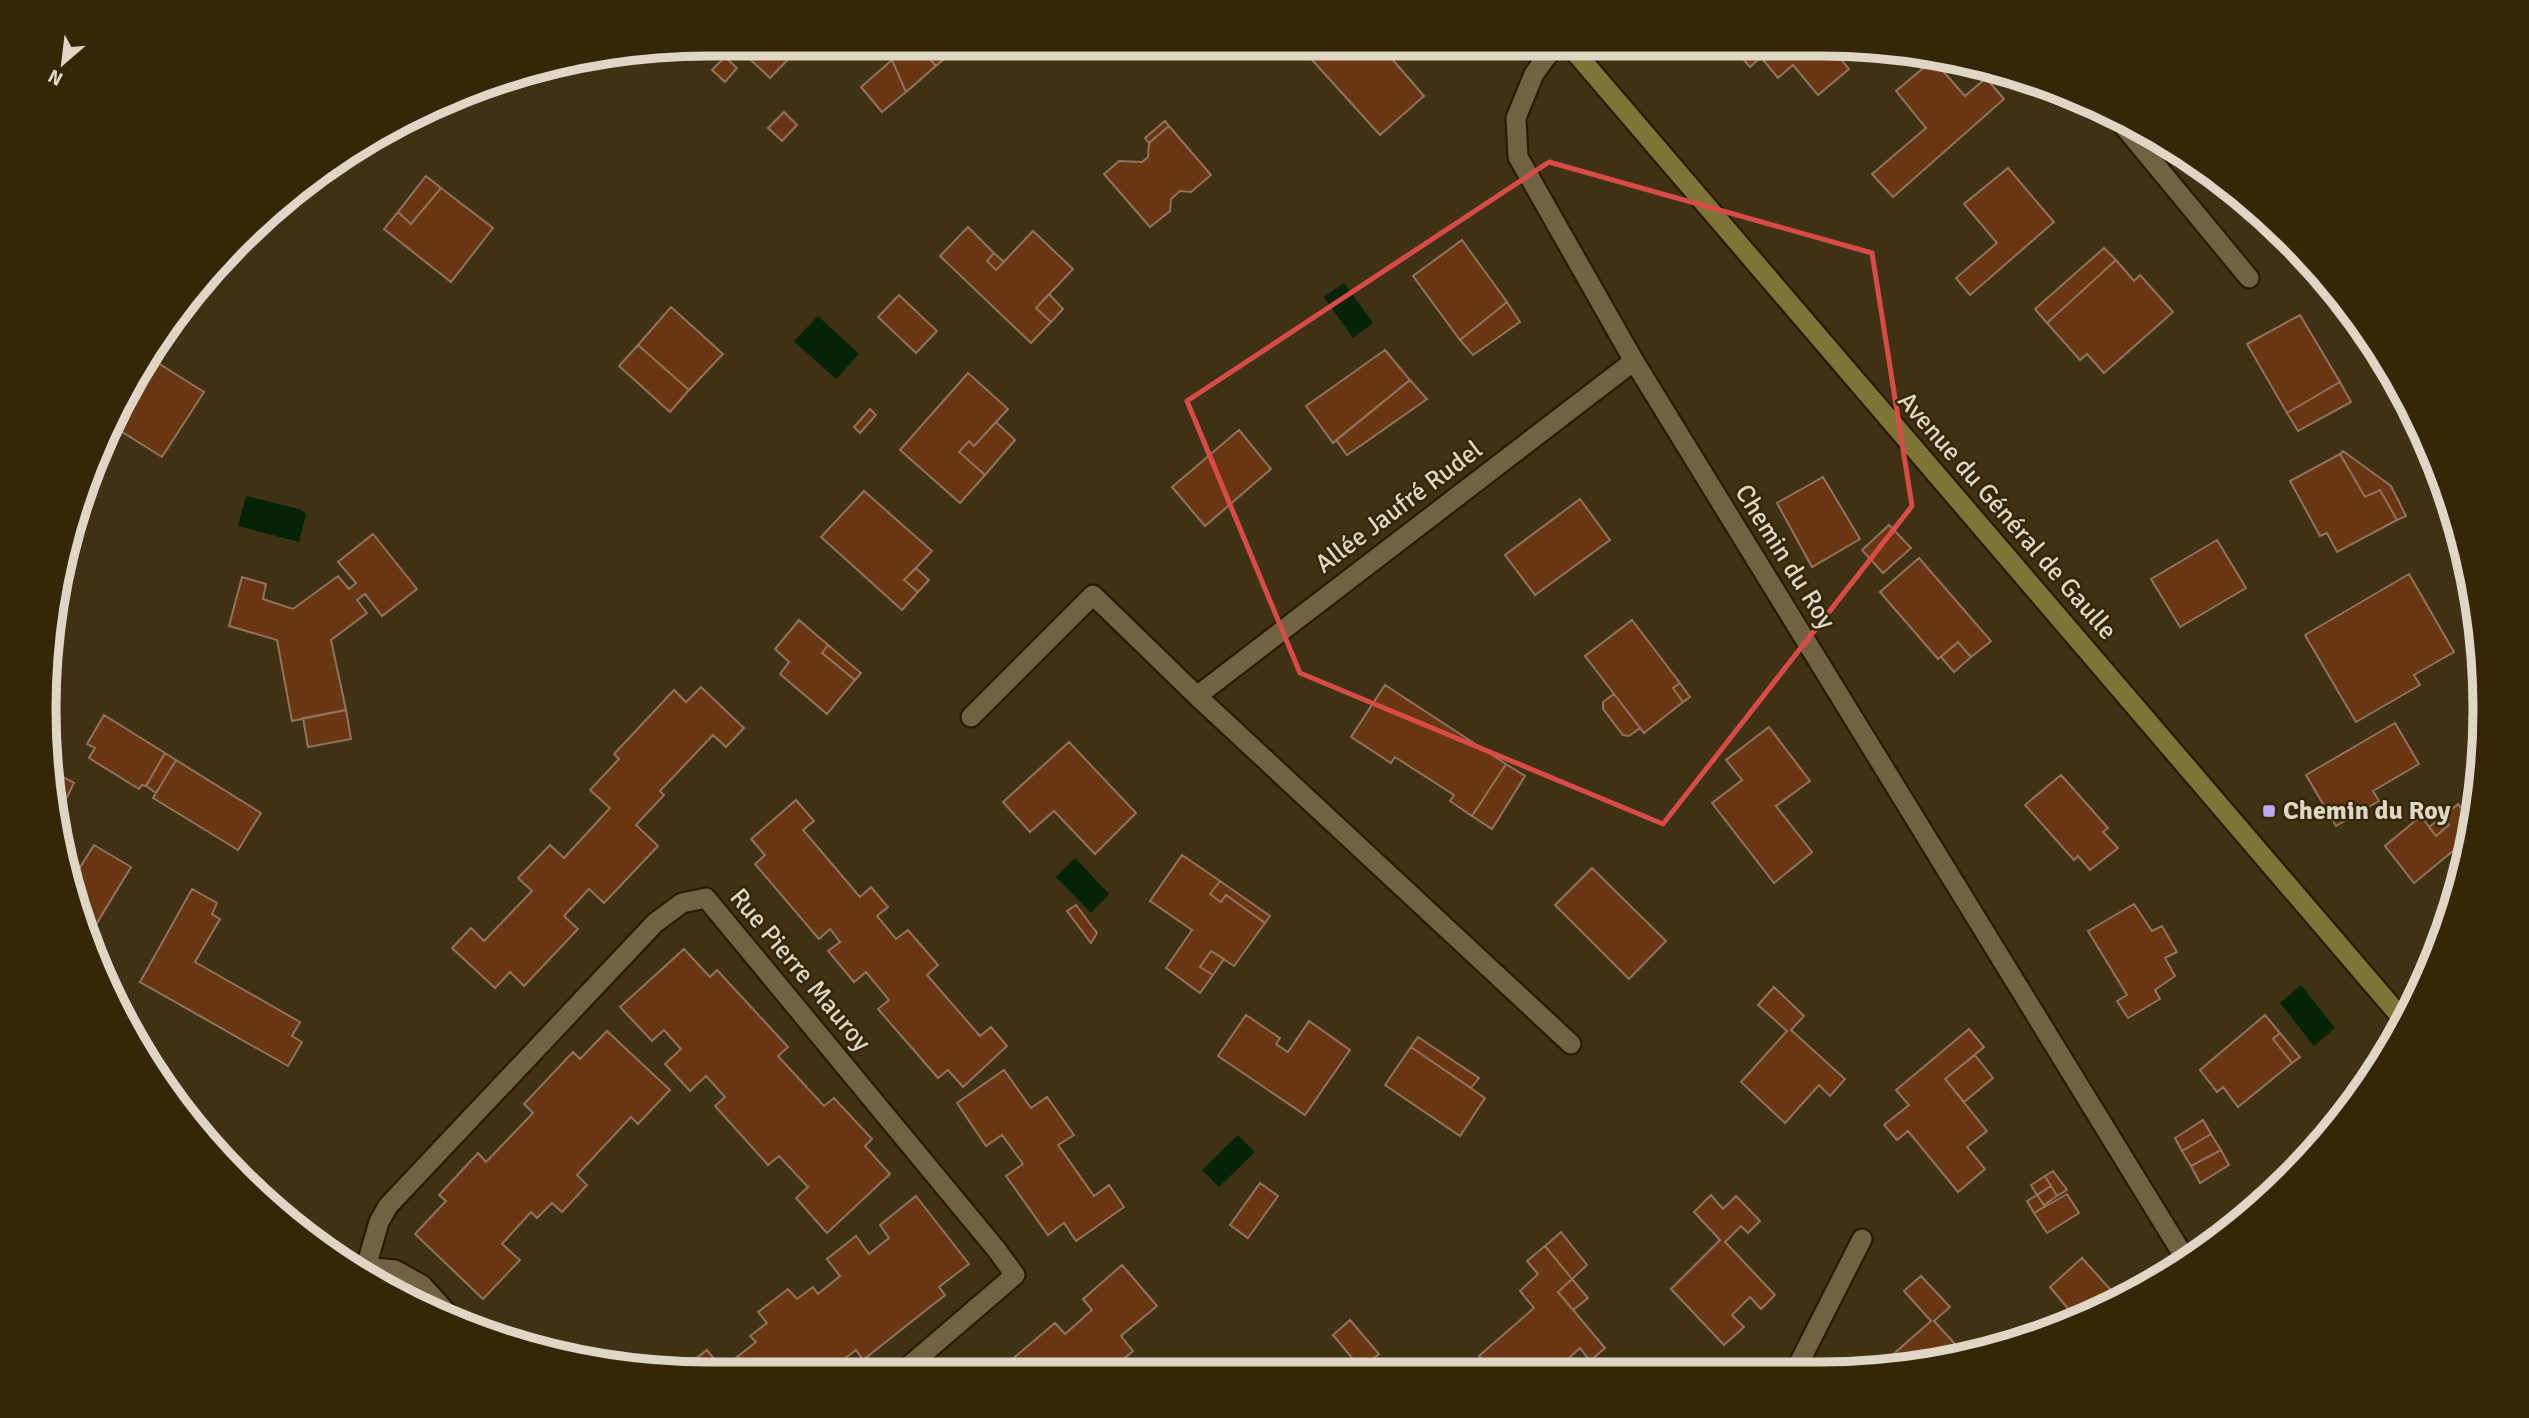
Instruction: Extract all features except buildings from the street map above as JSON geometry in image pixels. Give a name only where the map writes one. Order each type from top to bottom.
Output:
[{"type":"main road","name":"Avenue du Général de Gaulle","points":[[1578,56],[2398,1013]]},
{"type":"street","name":"Chemin du Roy","points":[[1547,56],[1534,74],[1516,118],[1518,157],[1634,361],[2182,1253]]},
{"type":"street","points":[[2131,135],[2249,278]]},
{"type":"street","name":"Allée Jaufré Rudel","points":[[1197,695],[1634,361]]},
{"type":"street","points":[[971,717],[1093,595],[1571,1044]]},
{"type":"street","name":"Rue Pierre Mauroy","points":[[362,1262],[388,1206],[654,923],[682,903],[706,898],[988,1238],[1015,1275],[914,1362]]},
{"type":"street","points":[[1800,1362],[1862,1238]]},
{"type":"street","points":[[370,1267],[395,1270],[422,1286],[438,1303]]},
{"type":"highlighted area","points":[[1549,162],[1872,253],[1912,506],[1663,824],[1300,673],[1187,401]]},
{"type":"shaded area","points":[[1344,283],[1373,323],[1353,338],[1324,297]]},
{"type":"shaded area","points":[[818,316],[859,354],[836,379],[794,341]]},
{"type":"shaded area","points":[[246,496],[302,510],[306,514],[299,542],[238,526]]},
{"type":"shaded area","points":[[1075,858],[1109,894],[1091,913],[1056,877]]},
{"type":"shaded area","points":[[2301,985],[2335,1028],[2314,1046],[2280,1003]]},
{"type":"shaded area","points":[[1238,1135],[1255,1152],[1219,1187],[1202,1170]]},
{"type":"place","name":"Chemin du Roy","points":[[2269,811]]}]
